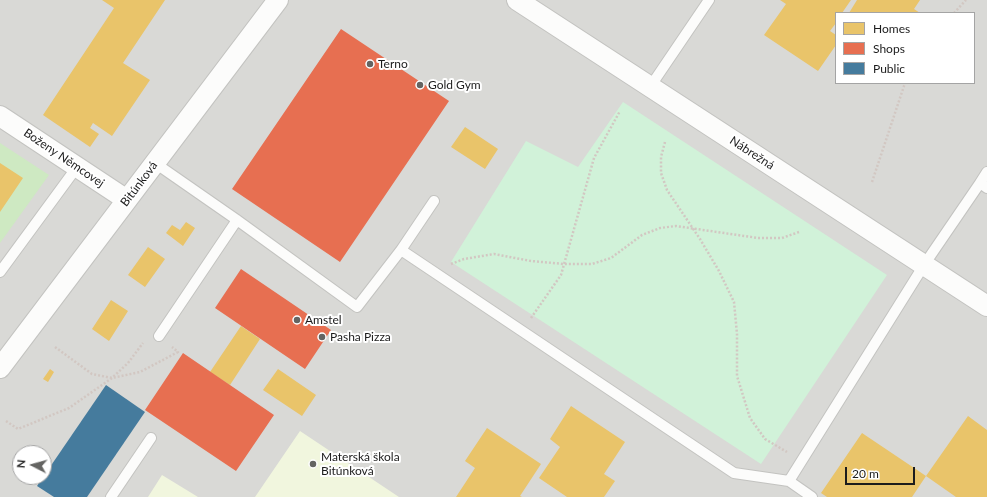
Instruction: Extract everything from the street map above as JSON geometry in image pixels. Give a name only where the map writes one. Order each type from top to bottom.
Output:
[{"type":"street","name":"Bitúnková","points":[[0,368],[278,0]]},
{"type":"street","name":"Nábrežná","points":[[517,0],[987,306]]},
{"type":"street","name":"Boženy Němcovej","points":[[0,116],[127,200]]},
{"type":"lane","points":[[650,87],[709,0]]},
{"type":"lane","points":[[155,163],[237,220],[356,307],[401,250],[434,201]]},
{"type":"lane","points":[[0,272],[78,167]]},
{"type":"lane","points":[[789,480],[924,265],[983,186],[987,172]]},
{"type":"lane","points":[[159,336],[237,220]]},
{"type":"lane","points":[[401,250],[734,473],[789,480],[812,497]]},
{"type":"lane","points":[[110,497],[151,438]]},
{"type":"path","points":[[955,12],[966,0]]},
{"type":"path","points":[[872,182],[905,84]]},
{"type":"path","points":[[517,327],[529,320],[562,275],[594,158],[620,111]]},
{"type":"path","points":[[665,142],[661,157],[661,173],[667,190],[719,272],[734,302],[737,334],[737,376],[750,418],[765,439],[802,460]]},
{"type":"path","points":[[432,271],[464,259],[494,254],[531,261],[564,264],[592,264],[611,258],[642,235],[660,228],[676,226],[758,238],[782,238],[799,232]]},
{"type":"path","points":[[6,421],[18,429],[69,408],[112,378],[128,363],[146,339]]},
{"type":"path","points":[[56,346],[92,374],[112,378],[140,372],[178,352]]},
{"type":"shaded area","points":[[0,0],[987,0],[987,497],[0,497]]},
{"type":"shaded area","points":[[623,102],[887,275],[761,464],[451,262],[526,141],[578,167]]},
{"type":"shaded area","name":"Materská škola Bitúnková","points":[[300,431],[399,497],[255,497]]},
{"type":"shaded area","points":[[162,475],[198,497],[148,497]]},
{"type":"green space","points":[[0,143],[49,175],[0,243]]},
{"type":"building: Homes","points":[[102,0],[165,0],[123,63],[150,80],[112,136],[93,123],[90,128],[99,134],[90,147],[43,115],[114,8]]},
{"type":"building: Homes","points":[[780,0],[851,0],[843,12],[835,12],[835,24],[830,31],[835,34],[835,46],[818,71],[764,35],[786,4]]},
{"type":"building: Homes","points":[[857,0],[920,0],[914,9],[918,12],[850,12]]},
{"type":"building: Homes","points":[[465,127],[498,149],[485,169],[451,147]]},
{"type":"building: Homes","points":[[0,163],[23,178],[0,212]]},
{"type":"building: Homes","points":[[186,222],[195,228],[183,246],[166,233],[172,225],[180,230]]},
{"type":"building: Homes","points":[[148,247],[165,259],[145,287],[128,275]]},
{"type":"building: Homes","points":[[111,300],[128,311],[109,341],[92,329]]},
{"type":"building: Homes","points":[[241,326],[260,339],[230,385],[210,372]]},
{"type":"building: Homes","points":[[50,369],[54,372],[48,382],[43,379]]},
{"type":"building: Homes","points":[[278,369],[316,395],[302,416],[263,390]]},
{"type":"building: Homes","points":[[571,406],[625,442],[604,474],[615,481],[604,497],[567,497],[539,478],[560,447],[550,439]]},
{"type":"building: Homes","points":[[968,416],[987,430],[987,497],[956,497],[926,476]]},
{"type":"building: Homes","points":[[487,428],[541,464],[520,496],[522,497],[456,497],[475,468],[465,461]]},
{"type":"building: Homes","points":[[862,433],[926,476],[912,497],[827,497],[821,493]]},
{"type":"building: Shops","points":[[341,29],[449,101],[340,262],[232,189]]},
{"type":"building: Shops","points":[[241,269],[331,330],[305,369],[215,308]]},
{"type":"building: Shops","points":[[183,353],[274,415],[236,471],[145,410]]},
{"type":"building: Public","points":[[106,385],[145,412],[87,497],[54,497],[37,486],[52,485],[52,464]]},
{"type":"place","name":"Terno","points":[[370,64]]},
{"type":"place","name":"Gold Gym","points":[[420,85]]},
{"type":"place","name":"Amstel","points":[[297,320]]},
{"type":"place","name":"Pasha Pizza","points":[[322,337]]},
{"type":"place","name":"Materská škola Bitúnková","points":[[313,464]]}]
